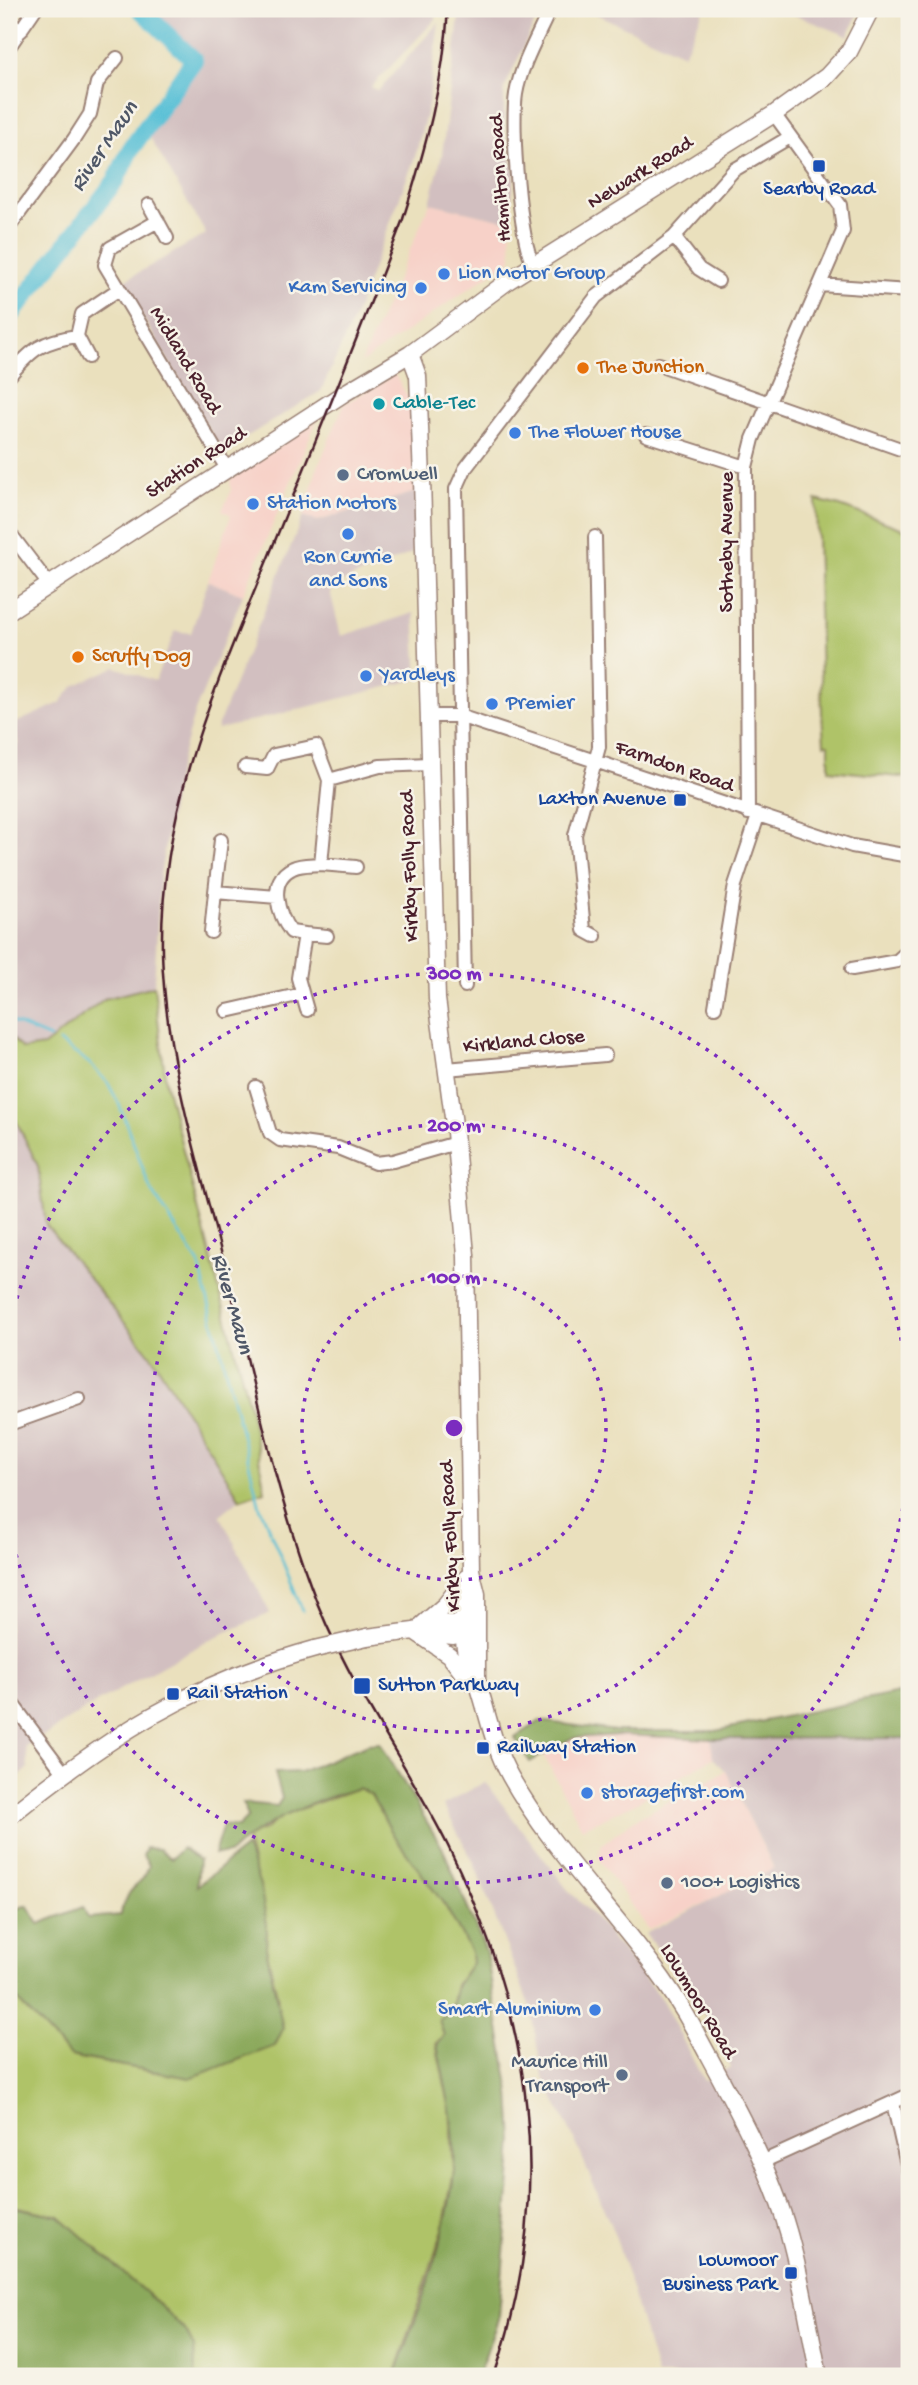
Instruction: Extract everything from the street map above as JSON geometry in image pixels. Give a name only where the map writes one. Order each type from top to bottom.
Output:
[{"type":"main road","name":"Newark Road","points":[[410,354],[459,315],[774,114],[828,76],[849,52],[871,9]]},
{"type":"main road","name":"Station Road","points":[[9,611],[396,360],[410,354]]},
{"type":"main road","name":"Kirkby Folly Road","points":[[410,354],[418,376],[437,999],[456,1143],[466,1255],[471,1570]]},
{"type":"main road","name":"Lowmoor Road","points":[[471,1570],[464,1598],[469,1629],[468,1661],[477,1681],[488,1727],[509,1775],[561,1850],[642,1951],[692,2026],[762,2162],[788,2229],[804,2293],[819,2376]]},
{"type":"main road","points":[[414,1631],[445,1605],[471,1570]]},
{"type":"main road","points":[[9,1817],[64,1773],[131,1726],[161,1709],[236,1675],[315,1649],[367,1637],[414,1631],[439,1623],[469,1629]]},
{"type":"main road","points":[[414,1631],[449,1656],[481,1698]]},
{"type":"street","points":[[9,47],[36,9]]},
{"type":"street","name":"Hamilton Road","points":[[534,266],[527,254],[520,189],[516,94],[528,58],[550,9]]},
{"type":"street","points":[[9,21],[21,31]]},
{"type":"street","points":[[9,227],[90,114],[97,83],[113,62],[121,76]]},
{"type":"street","points":[[774,114],[840,205],[843,231],[820,285],[909,291]]},
{"type":"street","points":[[465,986],[456,489],[465,469],[596,297],[674,237],[734,170],[790,137]]},
{"type":"street","points":[[149,205],[167,238]]},
{"type":"street","name":"Midland Road","points":[[158,221],[110,248],[105,265],[227,469]]},
{"type":"street","points":[[674,237],[699,269],[718,281]]},
{"type":"street","name":"Sotheby Avenue","points":[[715,1007],[735,885],[753,815],[746,467],[769,403],[820,285]]},
{"type":"street","points":[[88,356],[76,336],[82,314],[119,289]]},
{"type":"street","points":[[10,375],[29,353],[50,340],[76,336]]},
{"type":"street","points":[[658,364],[909,452]]},
{"type":"street","points":[[646,435],[746,467]]},
{"type":"street","points":[[9,532],[50,586]]},
{"type":"street","points":[[595,537],[599,747],[575,835],[584,930],[595,936]]},
{"type":"street","name":"Farndon Road","points":[[428,716],[459,716],[852,846],[909,856]]},
{"type":"street","points":[[245,767],[267,769],[274,755],[316,746],[329,780],[321,864]]},
{"type":"street","points":[[329,780],[380,766],[429,764]]},
{"type":"street","points":[[211,932],[221,840]]},
{"type":"street","points":[[327,936],[291,932],[279,916],[277,897],[280,881],[288,871],[296,867],[321,864],[356,867]]},
{"type":"street","points":[[215,892],[277,897]]},
{"type":"street","points":[[305,934],[298,978],[307,1010]]},
{"type":"street","points":[[852,969],[897,961],[909,950]]},
{"type":"street","points":[[227,1011],[302,994]]},
{"type":"street","name":"Kirkland Close","points":[[446,1069],[605,1055]]},
{"type":"street","points":[[256,1087],[270,1133],[280,1140],[338,1148],[375,1163],[393,1161],[456,1143]]},
{"type":"street","points":[[9,1423],[79,1399]]},
{"type":"street","points":[[9,1699],[64,1773]]},
{"type":"street","points":[[762,2162],[909,2095]]},
{"type":"street","points":[[893,2103],[909,2174]]},
{"type":"shaded area","points":[[146,9],[437,9],[436,19],[371,87],[378,91],[439,22],[428,106],[415,157],[355,315],[321,391],[222,452],[122,282],[206,234],[147,132],[202,56]]},
{"type":"shaded area","points":[[460,9],[541,9],[504,89],[504,134],[515,172],[510,217],[504,220],[430,203],[442,155]]},
{"type":"shaded area","points":[[585,9],[704,9],[684,54]]},
{"type":"shaded area","points":[[780,9],[860,9],[848,36]]},
{"type":"shaded area","name":"Lion Motor Group","points":[[430,203],[504,220],[510,217],[512,259],[361,363]]},
{"type":"shaded area","points":[[393,372],[411,402],[416,492],[317,521],[303,516],[317,469],[344,404],[389,378]]},
{"type":"shaded area","name":"Station Motors","points":[[317,420],[243,595],[208,581],[231,515],[222,510],[231,492],[230,480]]},
{"type":"shaded area","points":[[416,492],[417,537],[412,553],[329,587],[341,636],[414,613],[418,679],[216,730],[303,516],[318,521]]},
{"type":"shaded area","points":[[208,581],[243,595],[194,714],[176,777],[160,876],[154,986],[104,999],[44,1046],[22,1049],[9,1035],[9,749],[19,744],[11,725],[60,703],[74,686],[115,667],[155,681],[175,631],[191,633]]},
{"type":"shaded area","points":[[9,1106],[38,1166],[46,1225],[153,1358],[240,1499],[220,1515],[270,1613],[211,1639],[94,1704],[26,1747],[28,1768],[9,1788]]},
{"type":"shaded area","points":[[620,1735],[711,1739],[713,1758],[630,1806],[582,1828],[543,1754],[572,1738]]},
{"type":"shaded area","points":[[909,1738],[909,2376],[657,2376],[616,2238],[577,2145],[543,2076],[530,2007],[474,1863],[443,1805],[485,1782],[568,1890],[595,1917],[662,2000],[704,2081],[731,2067],[695,1996],[645,1934],[774,1868],[726,1771],[713,1758],[711,1739]]},
{"type":"shaded area","points":[[726,1771],[774,1869],[649,1930],[598,1858],[602,1844],[636,1819]]},
{"type":"green space","points":[[816,500],[909,531],[909,778],[829,770],[829,744],[824,744],[822,714]]},
{"type":"green space","points":[[154,986],[166,1084],[250,1409],[265,1491],[240,1499],[153,1358],[46,1225],[38,1166],[9,1106],[9,1035],[22,1049],[44,1046],[104,999]]},
{"type":"green space","points":[[909,1691],[909,1738],[711,1739],[620,1735],[572,1738],[530,1762],[515,1738],[540,1721],[616,1731],[715,1731]]},
{"type":"green space","points":[[380,1743],[443,1849],[486,1952],[510,2092],[513,2141],[499,2316],[478,2376],[395,2376],[430,2275],[451,2195],[454,2139],[437,2045],[444,2035],[439,2020],[450,2013],[457,1985],[472,1963],[471,1952],[446,1907],[394,1836],[371,1795],[359,1788],[289,1814],[256,1832],[229,1854],[214,1854],[223,1825],[238,1827],[248,1817],[243,1803],[277,1806],[282,1798],[275,1773],[300,1772],[368,1744]]},
{"type":"green space","points":[[358,1788],[371,1794],[394,1836],[446,1907],[471,1952],[472,1963],[456,1985],[444,2035],[436,2043],[450,2109],[454,2171],[443,2229],[395,2376],[195,2376],[194,2347],[59,2216],[9,2205],[9,1991],[70,2056],[166,2074],[278,1999],[266,1948],[267,1924],[246,1837],[264,1830],[284,1815]]},
{"type":"green space","points":[[246,1847],[260,1885],[267,1924],[266,1948],[283,2029],[275,2046],[190,2078],[70,2056],[9,1991],[9,1912],[27,1905],[39,1924],[83,1907],[88,1918],[121,1915],[126,1898],[147,1872],[149,1865],[143,1856],[146,1848],[159,1849],[171,1859],[182,1848],[199,1860],[197,1886]]},
{"type":"green space","points":[[9,2206],[59,2216],[155,2301],[186,2331],[194,2347],[195,2376],[17,2376],[9,2362]]},
{"type":"waterway","name":"River Maun","points":[[9,318],[116,180],[130,150],[194,60],[140,9]]},
{"type":"waterway","name":"River Maun","points":[[12,1022],[50,1038]]},
{"type":"waterway","name":"River Maun","points":[[59,1042],[89,1063],[108,1083],[119,1104],[150,1188],[199,1264],[260,1507],[303,1611]]},
{"type":"railway","points":[[448,9],[442,63],[432,115],[403,219],[232,646],[196,744],[170,846],[162,952],[170,1034],[186,1115],[274,1469],[297,1546],[339,1652],[431,1813],[477,1911],[500,1976],[517,2041],[526,2107],[530,2173],[525,2240],[514,2308],[494,2376]]},
{"type":"place","name":"Searby Road","points":[[819,166]]},
{"type":"place","name":"Lion Motor Group","points":[[444,274]]},
{"type":"place","name":"Kam Servicing","points":[[421,288]]},
{"type":"place","name":"The Junction","points":[[583,368]]},
{"type":"place","name":"Cable-Tec","points":[[379,404]]},
{"type":"place","name":"The Flower House","points":[[515,433]]},
{"type":"place","name":"Cromwell","points":[[343,475]]},
{"type":"place","name":"Station Motors","points":[[253,504]]},
{"type":"place","name":"Ron Currie and Sons","points":[[348,534]]},
{"type":"place","name":"Scruffy Dog","points":[[78,657]]},
{"type":"place","name":"Yardleys","points":[[366,676]]},
{"type":"place","name":"Premier","points":[[492,704]]},
{"type":"place","name":"Laxton Avenue","points":[[680,800]]},
{"type":"place","name":"Sutton Parkway","points":[[362,1686]]},
{"type":"place","name":"Rail Station","points":[[173,1694]]},
{"type":"place","name":"Railway Station","points":[[483,1748]]},
{"type":"place","name":"storagefirst.com","points":[[587,1793]]},
{"type":"place","name":"100+ Logistics","points":[[667,1883]]},
{"type":"place","name":"Smart Aluminium","points":[[595,2010]]},
{"type":"place","name":"Maurice Hill Transport","points":[[622,2075]]},
{"type":"place","name":"Lowmoor Business Park","points":[[791,2273]]}]
